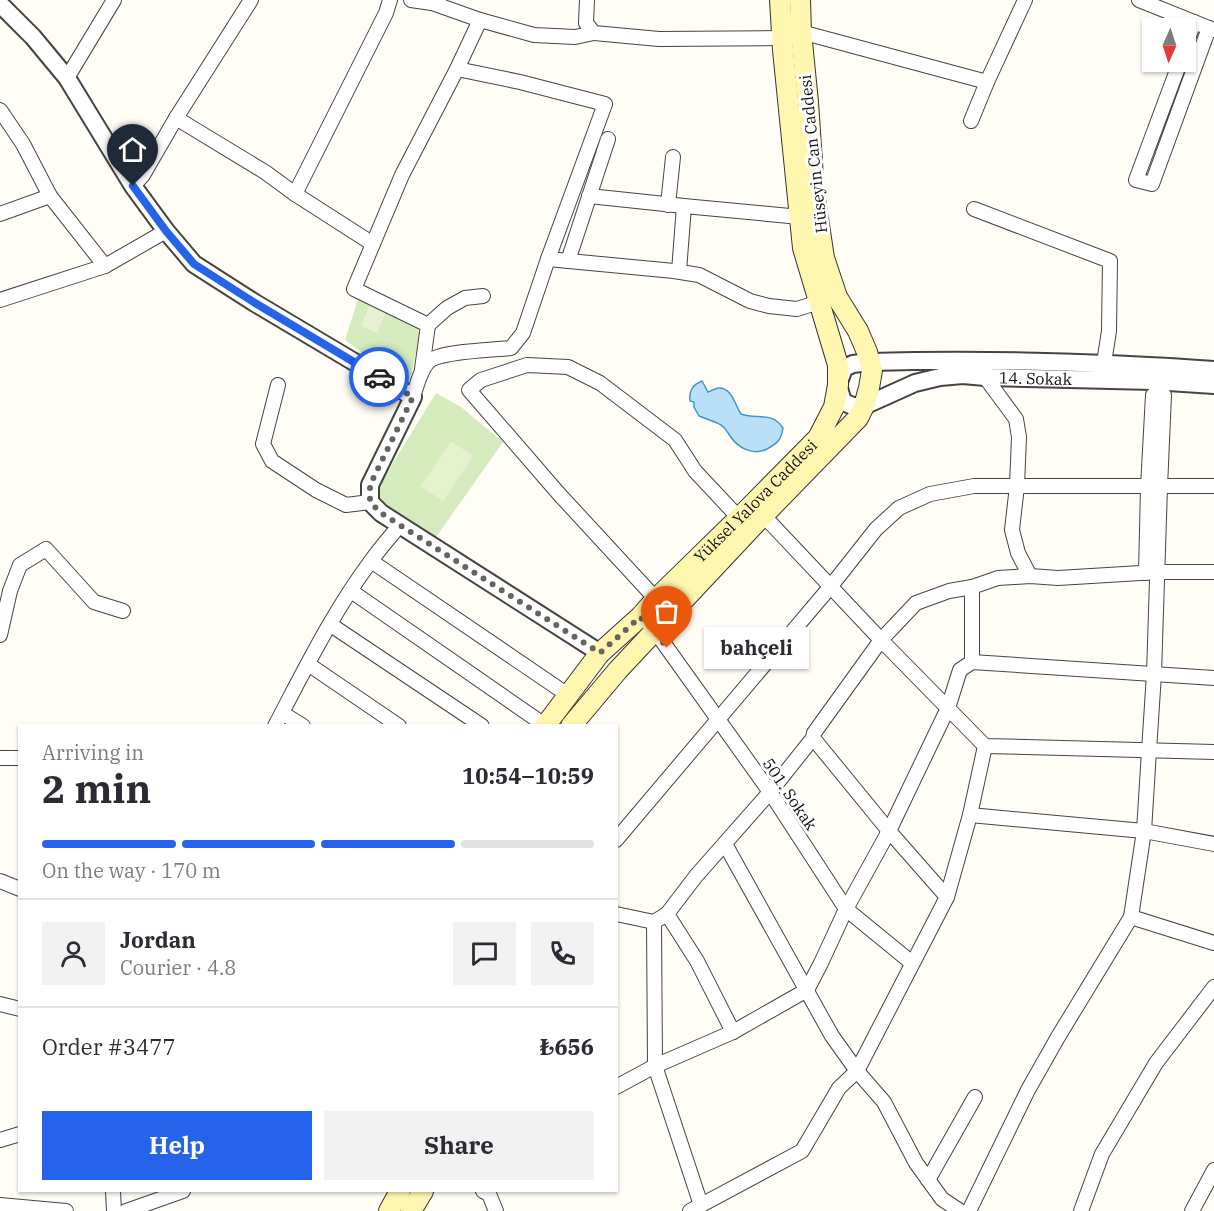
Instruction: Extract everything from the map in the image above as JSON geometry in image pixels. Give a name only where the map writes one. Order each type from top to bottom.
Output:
[{"type":"main road","name":"Hüseyin Can Caddesi","points":[[780,0],[792,35],[808,102],[813,192],[824,258],[837,297],[858,331],[871,366]]},
{"type":"main road","name":"Hüseyin Can Caddesi","points":[[800,0],[792,35],[803,248],[838,365]]},
{"type":"main road","name":"Yüksel Yalova Caddesi","points":[[547,724],[600,653],[640,617],[818,438],[834,407],[838,385],[838,365]]},
{"type":"main road","name":"Yüksel Yalova Caddesi","points":[[573,724],[618,670],[858,418],[869,388],[871,366]]},
{"type":"main road","points":[[389,1211],[399,1192]]},
{"type":"main road","points":[[411,1211],[422,1192]]},
{"type":"street","points":[[67,78],[114,0]]},
{"type":"street","points":[[133,186],[143,176],[176,118],[251,0]]},
{"type":"street","points":[[295,194],[386,13],[390,0]]},
{"type":"street","points":[[411,0],[438,2],[480,20],[534,35],[575,37],[594,33],[659,39],[792,35],[987,82]]},
{"type":"street","points":[[587,0],[586,22],[594,33]]},
{"type":"street","points":[[971,121],[1025,0]]},
{"type":"street","points":[[1140,0],[1184,18]]},
{"type":"street","points":[[0,5],[33,37],[67,78],[133,186],[194,264],[413,397]]},
{"type":"street","points":[[428,325],[354,289],[402,175],[480,20]]},
{"type":"street","points":[[1196,23],[1211,29],[1196,68]]},
{"type":"street","points":[[422,371],[430,360],[447,354],[511,348],[523,333],[605,104],[520,82],[457,69]]},
{"type":"street","points":[[1176,72],[1137,180],[1152,184],[1195,72]]},
{"type":"street","points":[[0,110],[22,144],[50,196],[105,266]]},
{"type":"street","points":[[176,118],[265,172],[373,244]]},
{"type":"street","points":[[568,261],[608,139]]},
{"type":"street","points":[[668,205],[673,157]]},
{"type":"street","points":[[0,214],[50,196]]},
{"type":"street","points":[[589,196],[800,217]]},
{"type":"street","points":[[679,272],[684,206]]},
{"type":"street","points":[[974,209],[1110,261],[1109,331],[1104,363]]},
{"type":"street","points":[[3,295],[105,266],[166,231]]},
{"type":"street","points":[[548,259],[699,274],[750,300],[769,306],[797,309],[819,302]]},
{"type":"street","points":[[483,296],[465,298],[447,308],[428,325],[422,371],[413,397],[370,485],[370,502],[381,513],[600,653],[618,670]]},
{"type":"street","points":[[858,331],[877,352],[899,361]]},
{"type":"street","points":[[864,406],[853,406],[843,402],[838,385],[844,368],[853,364],[871,366],[899,361],[985,369],[1016,419],[1019,437],[1012,530],[1018,553],[1030,576]]},
{"type":"street","name":"14. Sokak","points":[[864,406],[915,383],[985,369],[1104,363],[1214,370]]},
{"type":"street","points":[[656,599],[469,390],[481,380],[527,365],[568,367],[600,383],[675,440],[695,471],[739,518]]},
{"type":"street","name":"14. Sokak","points":[[985,369],[1214,385]]},
{"type":"street","points":[[278,385],[263,444],[272,461],[316,490],[346,505],[370,502]]},
{"type":"street","points":[[969,1211],[1028,1090],[1131,917],[1144,831],[1154,674],[1151,573],[1154,487],[1153,395],[1164,395],[1154,487]]},
{"type":"street","points":[[618,838],[831,586],[876,529],[899,508],[930,494],[974,486],[1214,486]]},
{"type":"street","points":[[764,516],[881,640],[986,746],[1214,752]]},
{"type":"street","points":[[276,724],[351,591],[371,561],[400,525]]},
{"type":"street","points":[[0,635],[10,591],[20,565],[46,549],[94,602],[123,612]]},
{"type":"street","points":[[371,561],[568,695]]},
{"type":"street","points":[[618,914],[654,922],[667,914],[696,876],[770,792],[813,738],[814,733],[881,640],[916,603],[949,591],[972,587],[998,578],[1214,572]]},
{"type":"street","points":[[972,587],[972,662]]},
{"type":"street","points":[[351,591],[543,724]]},
{"type":"street","name":"501. Sokak","points":[[640,617],[655,631],[770,792],[846,909],[912,963]]},
{"type":"street","points":[[331,625],[479,724]]},
{"type":"street","points":[[618,1086],[656,1066],[733,1032],[807,990],[846,909],[889,831],[948,708],[960,670],[972,662],[1214,678]]},
{"type":"street","points":[[308,664],[396,724]]},
{"type":"street","points":[[282,713],[300,724]]},
{"type":"street","points":[[813,738],[889,831],[947,897]]},
{"type":"street","points":[[654,922],[656,1066],[695,1208],[802,1151],[839,1088],[857,1071],[947,897],[986,746]]},
{"type":"street","points":[[0,758],[18,758]]},
{"type":"street","points":[[970,814],[1144,831],[1214,844]]},
{"type":"street","points":[[725,844],[832,1036],[857,1071],[884,1102],[916,1163],[942,1200],[960,1211]]},
{"type":"street","points":[[0,881],[18,888]]},
{"type":"street","points":[[667,914],[697,961],[733,1032]]},
{"type":"street","points":[[1131,917],[1214,943]]},
{"type":"street","points":[[1081,1211],[1102,1154],[1151,1072],[1214,987]]},
{"type":"street","points":[[0,1004],[18,1008]]},
{"type":"street","points":[[928,1180],[975,1097]]},
{"type":"street","points":[[0,1140],[18,1135]]},
{"type":"street","points":[[1192,1211],[1208,1195],[1214,1170]]},
{"type":"street","points":[[113,1192],[114,1211]]},
{"type":"street","points":[[126,1211],[180,1192]]},
{"type":"street","points":[[485,1192],[489,1194],[496,1211]]},
{"type":"street","points":[[0,1205],[66,1211]]},
{"type":"green space","points":[[358,299],[416,324],[420,336],[408,387],[345,340]]},
{"type":"green space","points":[[370,305],[386,312],[377,333],[361,326]]},
{"type":"green space","points":[[436,393],[461,407],[503,442],[434,540],[380,502],[377,489]]},
{"type":"green space","points":[[451,441],[473,456],[443,501],[421,486]]},
{"type":"water","points":[[702,381],[708,392],[718,388],[727,390],[741,414],[774,419],[783,428],[778,441],[762,451],[746,450],[733,440],[723,426],[699,416],[694,402],[690,401],[690,394],[694,386]]},
{"type":"way so far","points":[[379,377],[413,397],[370,485],[370,502],[381,513],[600,653],[640,617],[655,631],[667,648]]},
{"type":"place","name":"bahçeli","points":[[667,648]]},
{"type":"route","points":[[133,186],[194,264],[379,377]]}]
